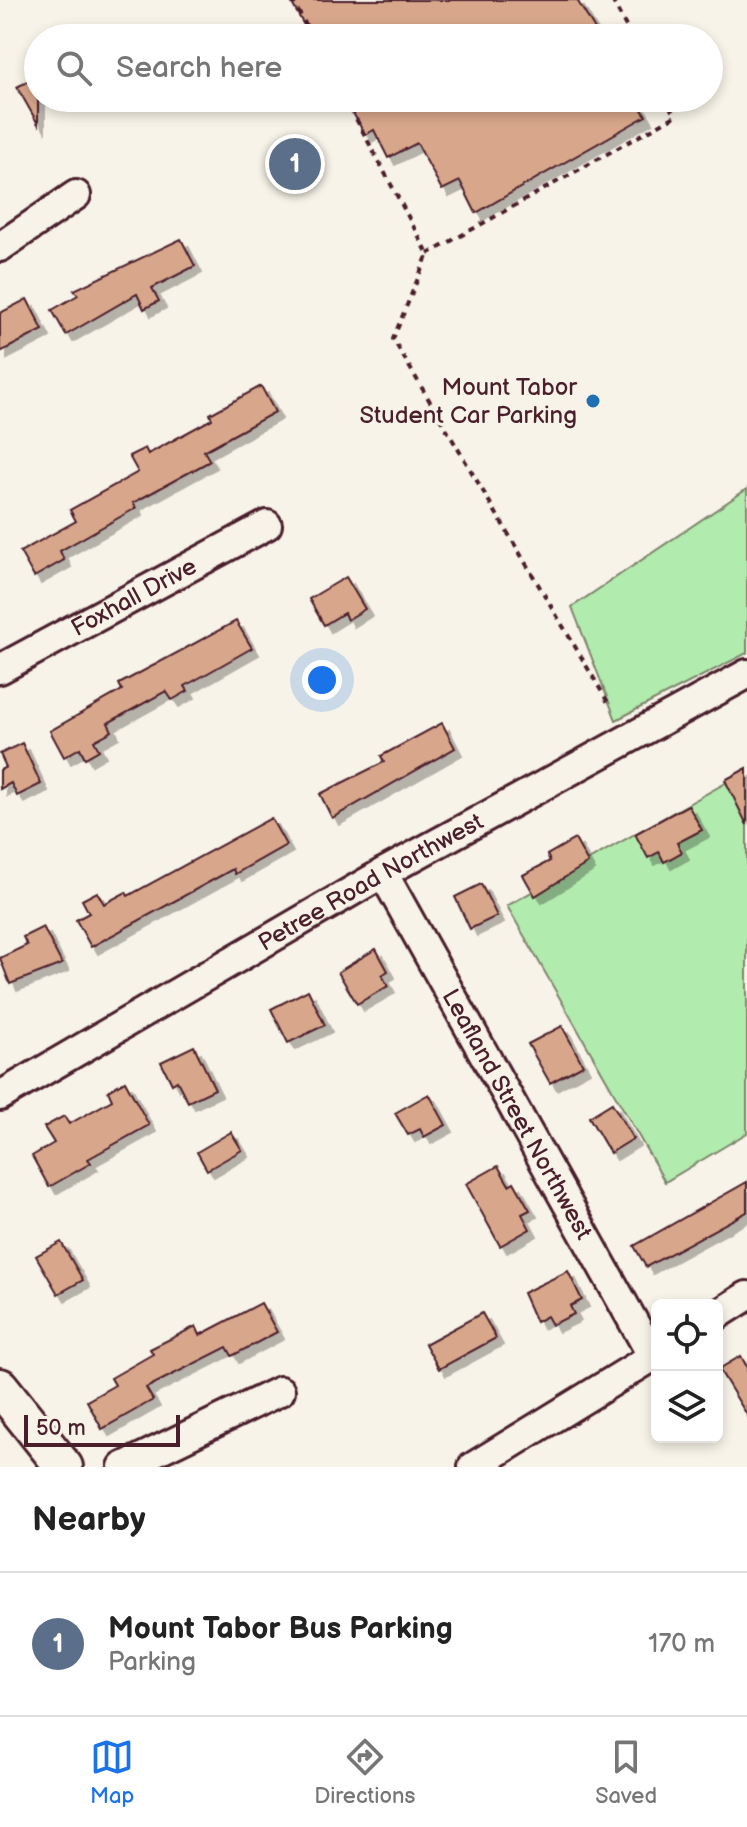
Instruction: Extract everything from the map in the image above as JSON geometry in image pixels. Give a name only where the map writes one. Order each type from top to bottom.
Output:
[{"type":"main road","points":[[0,1387],[64,1467]]},
{"type":"street","points":[[0,247],[76,195]]},
{"type":"street","name":"Foxhall Drive","points":[[0,669],[267,525]]},
{"type":"street","name":"Petree Road Northwest","points":[[0,1096],[383,873],[747,674]]},
{"type":"street","name":"Leafland Street Northwest","points":[[383,873],[651,1348]]},
{"type":"street","points":[[723,1311],[747,1296]]},
{"type":"street","points":[[473,1467],[651,1357]]},
{"type":"street","points":[[123,1467],[280,1391]]},
{"type":"path","points":[[292,0],[305,24]]},
{"type":"path","points":[[612,0],[625,24]]},
{"type":"path","points":[[352,112],[428,254]]},
{"type":"path","points":[[609,704],[393,339],[428,254],[675,116],[673,112]]},
{"type":"green space","points":[[747,489],[747,653],[616,720],[572,607]]},
{"type":"green space","points":[[747,771],[747,1133],[665,1182],[507,906]]},
{"type":"building","points":[[290,0],[577,0],[592,24],[303,24]]},
{"type":"building","points":[[24,83],[24,99],[17,87]]},
{"type":"building","points":[[31,112],[38,112],[38,124]]},
{"type":"building","points":[[353,112],[644,112],[646,116],[476,213],[460,181],[442,190],[417,143],[388,158],[374,130],[365,135]]},
{"type":"building","points":[[181,239],[195,266],[152,288],[159,301],[144,309],[137,294],[66,335],[52,310],[78,295],[74,290]]},
{"type":"building","points":[[27,299],[43,330],[0,352],[0,313]]},
{"type":"building","points":[[261,386],[275,412],[204,451],[210,461],[133,503],[136,508],[60,551],[64,560],[34,577],[20,552],[76,521],[70,510],[138,472],[129,456],[145,448],[148,454],[212,419],[210,414]]},
{"type":"building","points":[[346,577],[365,609],[347,620],[344,613],[324,625],[309,599]]},
{"type":"building","points":[[236,621],[252,648],[185,686],[188,691],[172,700],[166,691],[108,723],[112,731],[94,741],[99,750],[85,758],[80,748],[64,757],[50,731],[122,690],[119,684]]},
{"type":"building","points":[[442,723],[455,748],[332,818],[320,794],[384,762],[381,756]]},
{"type":"building","points":[[22,743],[41,784],[17,796],[11,783],[0,789],[0,770],[6,767],[0,754]]},
{"type":"building","points":[[747,768],[747,825],[725,780]]},
{"type":"building","points":[[688,805],[702,830],[677,843],[682,852],[664,862],[659,852],[648,858],[635,834]]},
{"type":"building","points":[[271,818],[286,845],[235,874],[233,869],[91,947],[76,920],[89,913],[82,900],[97,892],[104,904],[126,892],[128,896]]},
{"type":"building","points":[[575,839],[588,863],[535,896],[523,875],[550,861],[547,855]]},
{"type":"building","points":[[481,884],[497,916],[470,929],[455,897]]},
{"type":"building","points":[[43,927],[62,964],[10,984],[0,958],[27,945],[23,937]]},
{"type":"building","points":[[376,949],[388,971],[382,975],[388,986],[357,1004],[338,972]]},
{"type":"building","points":[[308,990],[325,1025],[288,1043],[271,1009]]},
{"type":"building","points":[[562,1026],[583,1065],[550,1083],[528,1044]]},
{"type":"building","points":[[194,1046],[215,1089],[188,1102],[177,1081],[172,1084],[161,1062]]},
{"type":"building","points":[[125,1081],[149,1125],[88,1159],[91,1163],[49,1187],[32,1156],[54,1143],[44,1127],[64,1116],[69,1124],[112,1100],[108,1091]]},
{"type":"building","points":[[429,1094],[446,1125],[424,1137],[420,1129],[408,1135],[395,1113]]},
{"type":"building","points":[[612,1103],[633,1139],[610,1153],[589,1117]]},
{"type":"building","points":[[231,1132],[242,1150],[207,1170],[197,1152]]},
{"type":"building","points":[[498,1166],[509,1185],[514,1182],[530,1210],[522,1214],[530,1229],[500,1246],[466,1184]]},
{"type":"building","points":[[747,1182],[747,1212],[646,1267],[634,1246]]},
{"type":"building","points":[[61,1242],[83,1280],[58,1294],[36,1256]]},
{"type":"building","points":[[568,1271],[582,1300],[570,1306],[574,1314],[552,1325],[547,1316],[536,1322],[523,1293]]},
{"type":"building","points":[[261,1303],[277,1332],[232,1356],[227,1347],[146,1388],[153,1400],[102,1429],[87,1401],[115,1385],[111,1378],[153,1354],[150,1349],[196,1326],[200,1335]]},
{"type":"building","points":[[482,1313],[496,1338],[439,1369],[425,1344]]},
{"type":"building","points":[[741,1356],[747,1367],[747,1415],[723,1376],[723,1367]]},
{"type":"place","name":"Mount Tabor Bus Parking","points":[[295,164]]},
{"type":"place","name":"Mount Tabor Student Car Parking","points":[[593,401]]}]
